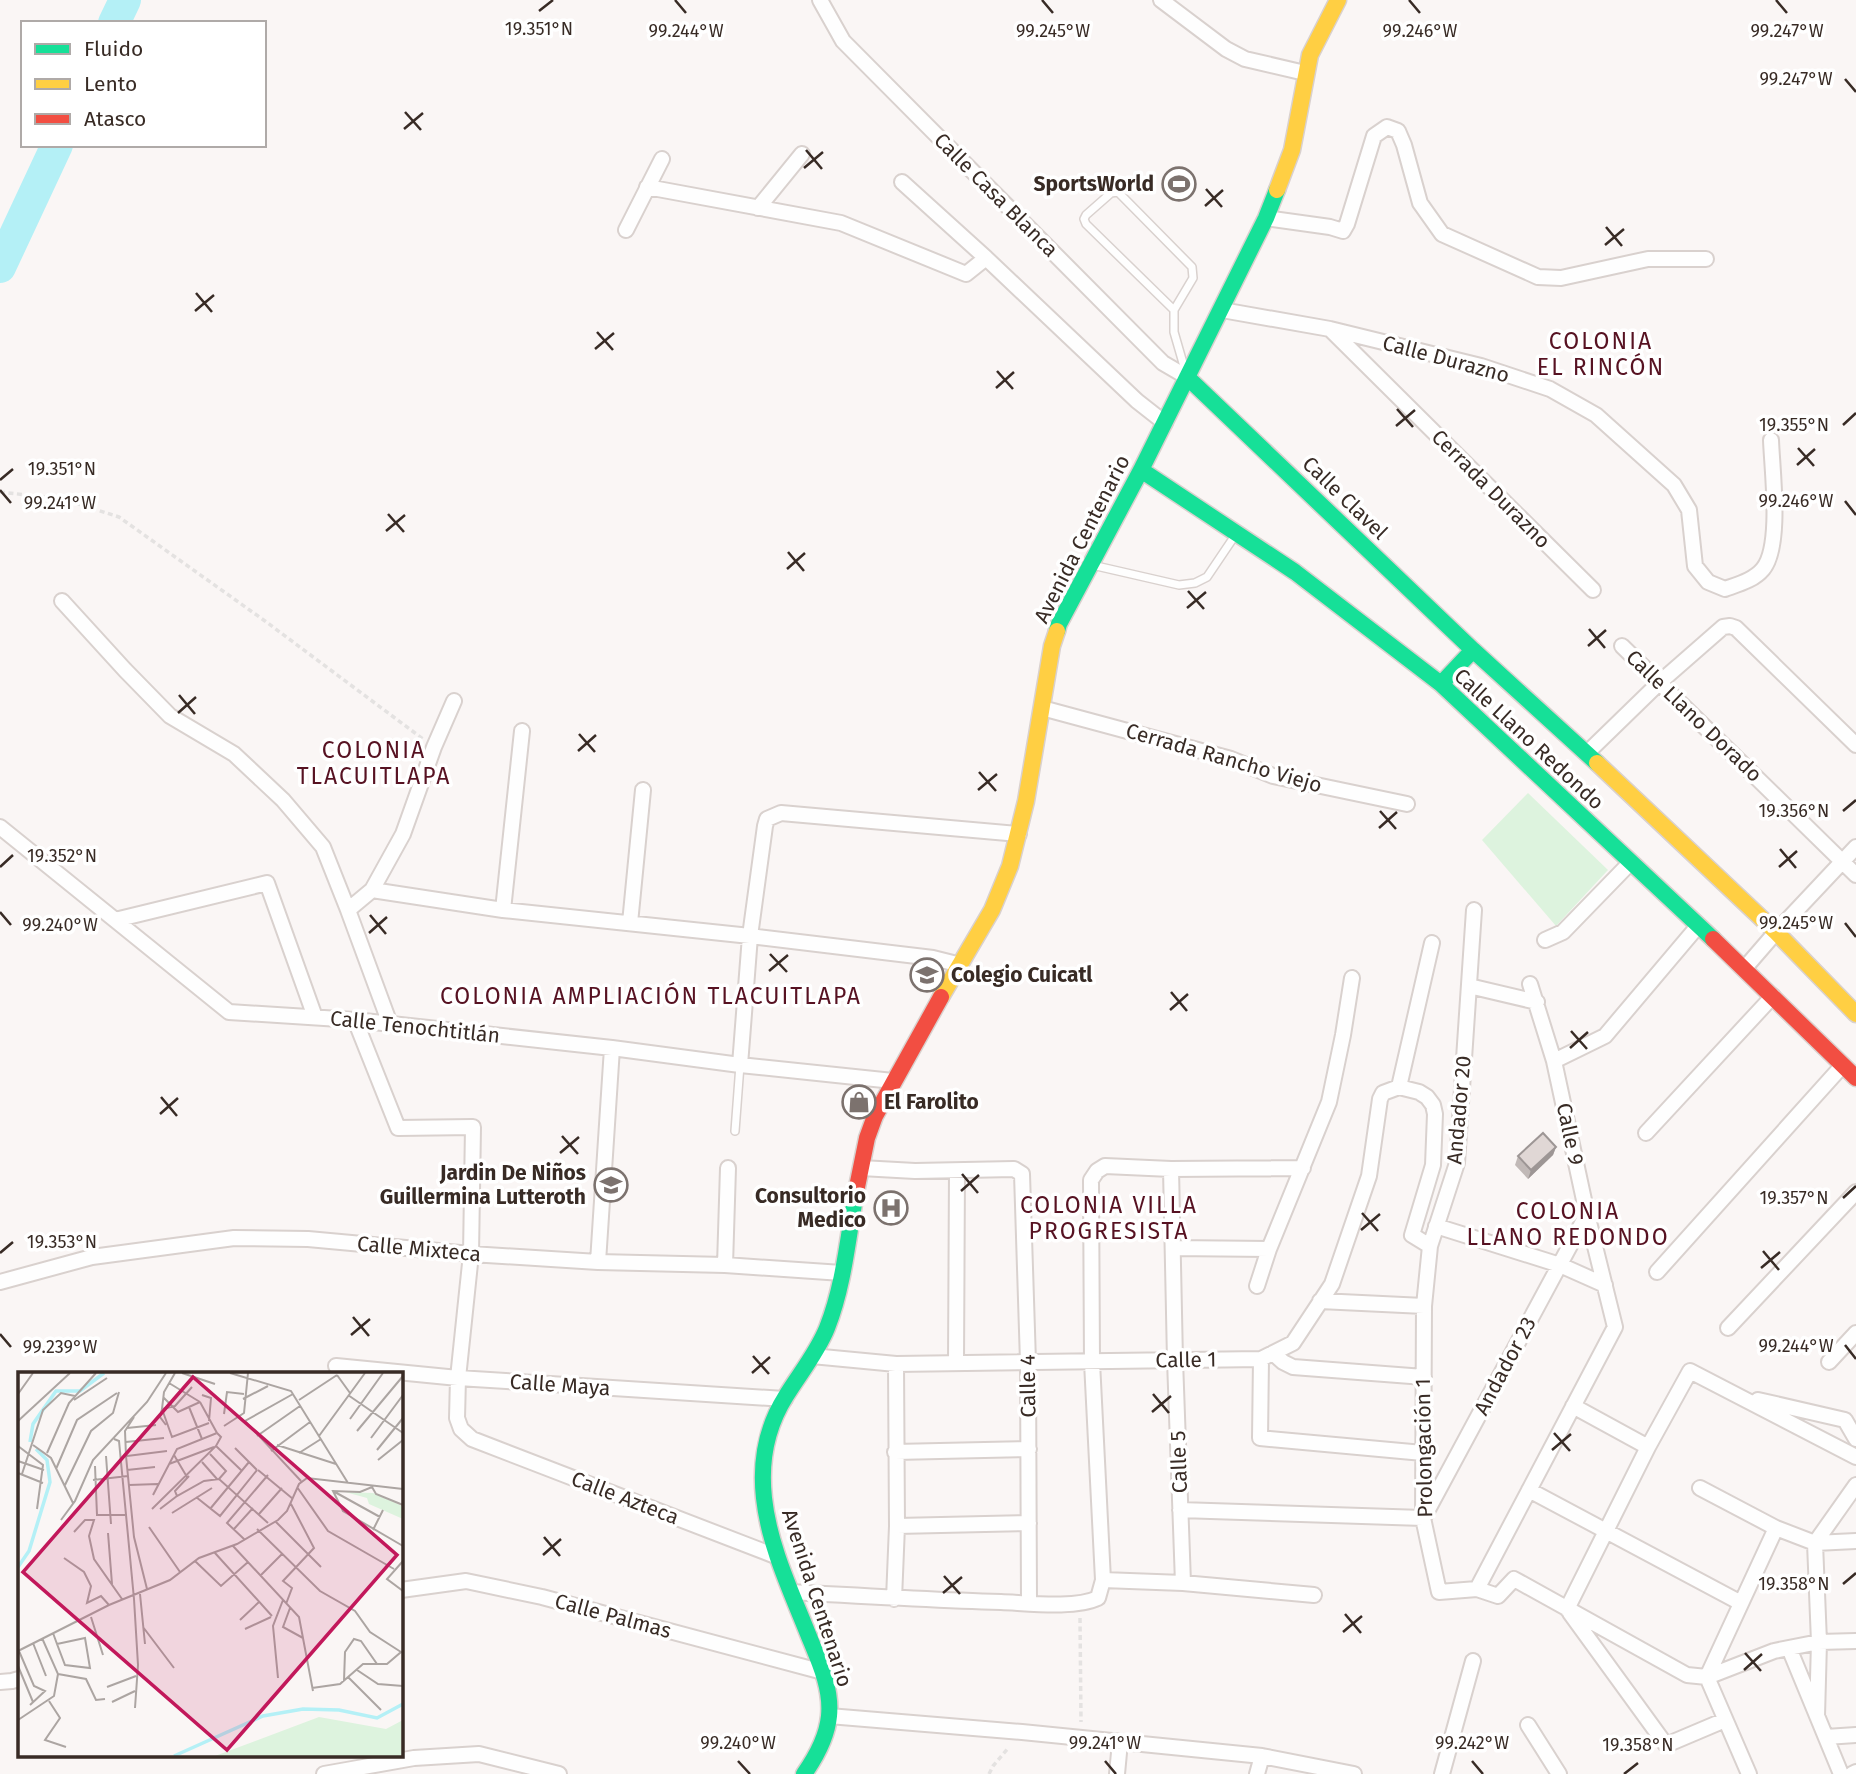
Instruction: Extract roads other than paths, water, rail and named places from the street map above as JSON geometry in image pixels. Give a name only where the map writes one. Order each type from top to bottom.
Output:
[{"type":"main road","name":"Avenida Centenario","points":[[804,1774],[811,1766],[822,1742],[829,1716],[828,1695],[823,1672],[778,1557],[765,1503],[763,1483],[774,1418],[825,1333],[842,1273],[867,1136],[879,1107],[992,910],[1003,886],[1026,801],[1052,646],[1059,624],[1165,423],[1266,218],[1292,150],[1305,73],[1317,40],[1338,0]]},
{"type":"main road","name":"Calle Clavel","points":[[1187,377],[1473,650]]},
{"type":"main road","name":"Calle Llano Redondo","points":[[1141,470],[1295,572],[1441,684],[1773,996],[1856,1078]]},
{"type":"main road","points":[[1441,684],[1473,650]]},
{"type":"main road","name":"Calle Llano Redondo","points":[[1473,650],[1587,753],[1776,932],[1856,1014]]},
{"type":"street","name":"Calle Casa Blanca","points":[[820,0],[843,41],[1163,363],[1187,377]]},
{"type":"street","points":[[1161,0],[1226,49],[1245,59],[1305,73]]},
{"type":"street","points":[[1266,218],[1343,231],[1374,136],[1387,127],[1398,131],[1420,202],[1442,234],[1538,277],[1560,278],[1648,259],[1706,259]]},
{"type":"street","points":[[758,208],[802,154]]},
{"type":"street","points":[[626,230],[662,159]]},
{"type":"street","points":[[902,182],[986,257],[1137,401],[1165,423]]},
{"type":"street","points":[[648,187],[841,223],[966,274],[986,257]]},
{"type":"street","name":"Calle Durazno","points":[[1222,310],[1329,329],[1493,370],[1550,389],[1596,415],[1674,485],[1689,510],[1695,566],[1708,582],[1726,589],[1748,581],[1764,568],[1772,552],[1775,530],[1771,440]]},
{"type":"street","name":"Cerrada Durazno","points":[[1329,329],[1592,590]]},
{"type":"street","points":[[62,601],[170,716],[234,754],[283,800],[323,847],[390,1024]]},
{"type":"street","points":[[1587,753],[1659,683],[1723,627],[1730,626],[1736,628],[1856,745]]},
{"type":"street","name":"Calle Llano Dorado","points":[[1622,646],[1856,875]]},
{"type":"street","points":[[348,910],[372,890],[403,834],[434,747],[454,701]]},
{"type":"street","name":"Cerrada Rancho Viejo","points":[[1042,708],[1230,759],[1273,776],[1408,804]]},
{"type":"street","points":[[503,910],[522,731]]},
{"type":"street","points":[[630,923],[643,790]]},
{"type":"street","points":[[740,1065],[750,936],[767,819],[781,813],[1018,834]]},
{"type":"street","name":"Calle Tenochtitlán","points":[[0,827],[229,1012],[355,1020],[893,1081]]},
{"type":"street","points":[[1744,969],[1856,847]]},
{"type":"street","points":[[1545,940],[1563,932],[1630,863]]},
{"type":"street","points":[[116,920],[267,883],[315,1017]]},
{"type":"street","points":[[372,890],[503,910],[933,958],[961,965]]},
{"type":"street","name":"Andador 20","points":[[1424,1306],[1430,1246],[1457,1163],[1474,910]]},
{"type":"street","points":[[1554,1061],[1605,1036],[1698,926]]},
{"type":"street","points":[[1399,1087],[1432,943]]},
{"type":"street","points":[[1257,1286],[1269,1249],[1329,1102],[1352,978]]},
{"type":"street","name":"Calle 9","points":[[1530,984],[1554,1061],[1615,1327],[1573,1406]]},
{"type":"street","points":[[1469,986],[1537,1002]]},
{"type":"street","points":[[1646,1133],[1773,996]]},
{"type":"street","points":[[355,1020],[398,1128],[473,1127],[471,1254],[458,1378]]},
{"type":"street","points":[[598,1262],[612,1048]]},
{"type":"street","points":[[1657,1272],[1843,1065]]},
{"type":"street","points":[[1267,1356],[1293,1343],[1332,1284],[1369,1176],[1380,1099],[1383,1093],[1399,1087],[1427,1097],[1435,1114],[1433,1165],[1412,1235],[1430,1246]]},
{"type":"street","points":[[791,1592],[894,1599],[1028,1603],[1080,1604],[1098,1598],[1103,1580],[1092,1362],[1091,1180],[1097,1171],[1105,1166],[1171,1169],[1303,1168]]},
{"type":"street","points":[[725,1265],[728,1168]]},
{"type":"street","points":[[861,1168],[957,1171],[956,1363]]},
{"type":"street","name":"Calle 4","points":[[957,1171],[1014,1169],[1022,1174],[1028,1362],[1028,1603]]},
{"type":"street","name":"Calle 5","points":[[1171,1169],[1183,1583]]},
{"type":"street","points":[[1728,1328],[1856,1192]]},
{"type":"street","name":"Andador 23","points":[[1423,1518],[1587,1214]]},
{"type":"street","points":[[1436,1226],[1560,1265],[1605,1285]]},
{"type":"street","name":"Calle Mixteca","points":[[0,1282],[92,1257],[234,1238],[307,1239],[471,1254],[842,1273]]},
{"type":"street","points":[[1173,1248],[1269,1249]]},
{"type":"street","points":[[1320,1301],[1424,1306]]},
{"type":"street","name":"Prolongación 1","points":[[1424,1306],[1423,1518],[1438,1592],[1477,1590]]},
{"type":"street","points":[[1829,1362],[1856,1333]]},
{"type":"street","name":"Calle 1","points":[[812,1356],[896,1364],[1092,1362],[1267,1356]]},
{"type":"street","points":[[1267,1356],[1293,1367],[1424,1377]]},
{"type":"street","points":[[1267,1356],[1260,1438],[1423,1453]]},
{"type":"street","points":[[894,1599],[897,1526],[896,1364]]},
{"type":"street","name":"Calle Maya","points":[[336,1366],[397,1372]]},
{"type":"street","points":[[1567,1609],[1648,1447],[1690,1370],[1856,1457]]},
{"type":"street","name":"Calle Maya","points":[[402,1372],[785,1399]]},
{"type":"street","name":"Calle Azteca","points":[[458,1378],[457,1418],[461,1429],[472,1439],[778,1557]]},
{"type":"street","points":[[1736,1395],[1845,1420],[1856,1439]]},
{"type":"street","points":[[1648,1447],[1573,1406],[1477,1590],[1498,1596],[1514,1579],[1687,1675],[1707,1677],[1774,1651],[1819,1642],[1856,1641]]},
{"type":"street","points":[[895,1452],[1029,1448]]},
{"type":"street","points":[[1817,1716],[1819,1642],[1815,1543],[1856,1485]]},
{"type":"street","points":[[1700,1488],[1776,1528],[1815,1543],[1856,1541]]},
{"type":"street","points":[[1529,1490],[1741,1603]]},
{"type":"street","points":[[1180,1510],[1423,1518]]},
{"type":"street","points":[[897,1526],[1029,1523]]},
{"type":"street","points":[[1749,1774],[1707,1677],[1776,1528]]},
{"type":"street","points":[[1103,1580],[1183,1583],[1314,1595]]},
{"type":"street","name":"Calle Palmas","points":[[402,1590],[466,1581],[541,1597],[823,1672]]},
{"type":"street","points":[[1567,1609],[1666,1745],[1726,1720]]},
{"type":"street","points":[[1789,1648],[1841,1774]]},
{"type":"street","points":[[1443,1774],[1473,1661]]},
{"type":"street","points":[[0,1682],[18,1679]]},
{"type":"street","points":[[829,1716],[1262,1756],[1354,1774]]},
{"type":"street","points":[[1528,1725],[1559,1774]]},
{"type":"street","points":[[1826,1737],[1856,1735]]},
{"type":"street","points":[[1116,1774],[1119,1742]]},
{"type":"street","points":[[324,1774],[414,1758],[479,1754],[559,1774]]},
{"type":"street","points":[[1257,1774],[1262,1756]]},
{"type":"lane","points":[[1174,310],[1086,224],[1086,215],[1111,193],[1118,192],[1192,267],[1193,278],[1174,310],[1174,332],[1187,377]]},
{"type":"lane","points":[[1089,565],[1179,584],[1195,583],[1207,577],[1236,533]]},
{"type":"lane","points":[[735,1131],[740,1065]]},
{"type":"waterway","points":[[115,21],[125,0]]},
{"type":"waterway","points":[[0,267],[56,147]]},
{"type":"place","name":"SportsWorld","points":[[1179,184]]},
{"type":"place","name":"Colegio Cuicatl","points":[[927,975]]},
{"type":"place","name":"El Farolito","points":[[859,1102]]},
{"type":"place","name":"Jardin De Niños Guillermina Lutteroth","points":[[611,1185]]},
{"type":"place","name":"Consultorio Medico","points":[[891,1208]]},
{"type":"district","name":"COLONIA EL RINCÓN","points":[[1601,354]]},
{"type":"district","name":"COLONIA TLACUITLAPA","points":[[374,763]]},
{"type":"district","name":"COLONIA AMPLIACIÓN TLACUITLAPA","points":[[651,996]]},
{"type":"district","name":"COLONIA VILLA PROGRESISTA","points":[[1109,1218]]},
{"type":"district","name":"COLONIA LLANO REDONDO","points":[[1568,1224]]}]
